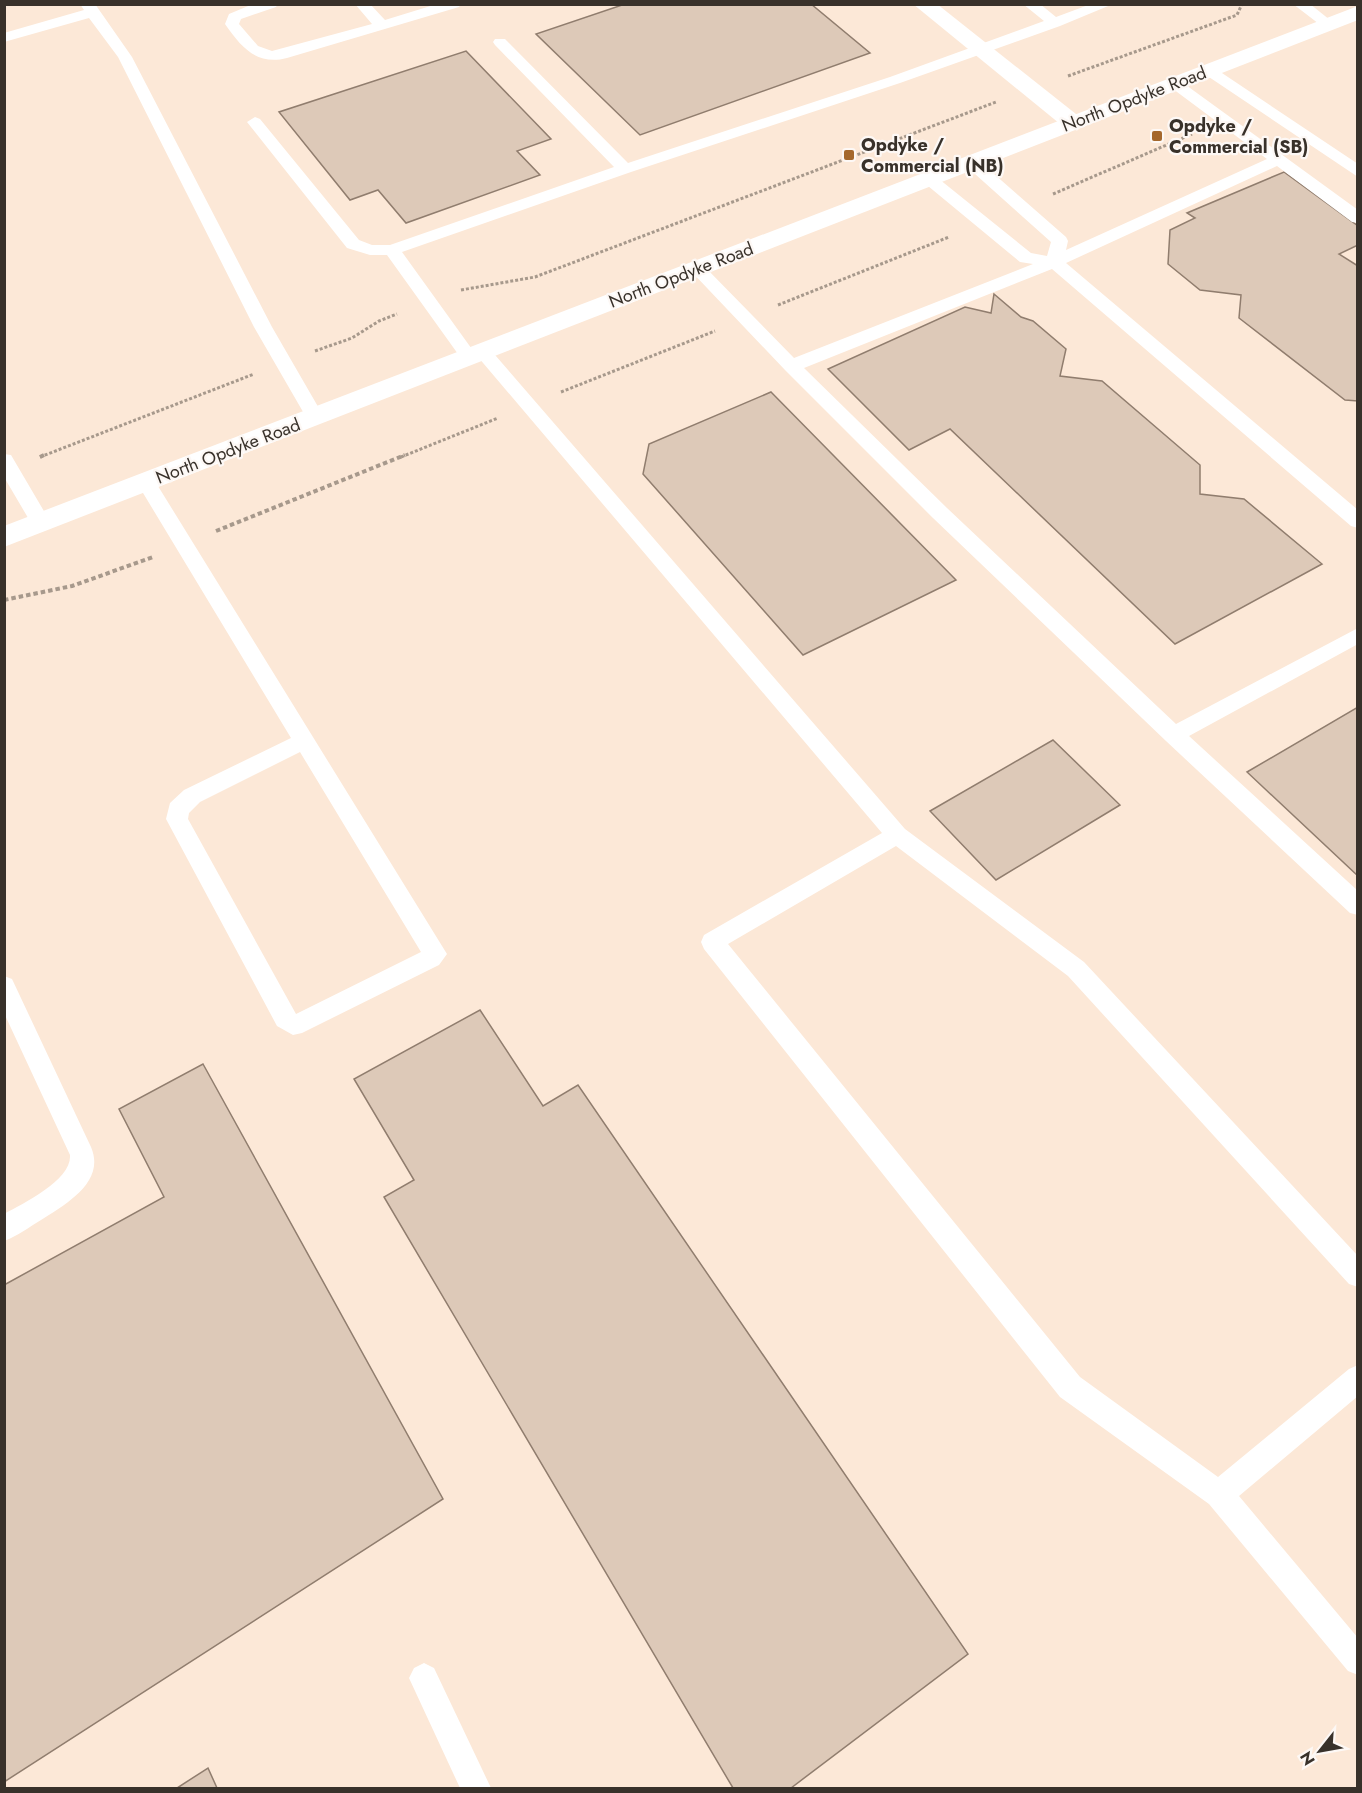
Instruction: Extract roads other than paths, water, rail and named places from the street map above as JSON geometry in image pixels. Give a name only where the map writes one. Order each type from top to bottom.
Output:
[{"type":"main road","points":[[923,4],[1073,123]]},
{"type":"main road","name":"North Opdyke Road","points":[[4,537],[1358,12]]},
{"type":"lane","points":[[272,4],[243,12],[234,17],[232,24],[255,52],[267,57],[282,55],[454,4]]},
{"type":"lane","points":[[362,4],[382,26]]},
{"type":"lane","points":[[1030,4],[1055,23]]},
{"type":"lane","points":[[255,122],[353,244],[370,250],[392,250],[980,50],[1106,4]]},
{"type":"lane","points":[[1300,4],[1328,24]]},
{"type":"lane","points":[[4,38],[90,8],[125,57],[157,123],[315,417]]},
{"type":"lane","points":[[500,42],[625,169]]},
{"type":"lane","points":[[1208,70],[1358,172]]},
{"type":"lane","points":[[1174,84],[1358,218]]},
{"type":"lane","points":[[791,366],[1054,262],[1278,160]]},
{"type":"lane","points":[[971,162],[1060,241],[1054,262]]},
{"type":"lane","points":[[928,178],[1026,258],[1054,262],[1358,521]]},
{"type":"lane","points":[[392,250],[430,301],[476,354],[528,405],[897,835],[1076,969],[1358,1275]]},
{"type":"lane","points":[[698,269],[791,366],[1173,735],[1358,906]]},
{"type":"lane","points":[[7,464],[40,523]]},
{"type":"lane","points":[[146,483],[435,954],[362,993],[302,1023],[293,1025],[285,1019],[177,819],[178,809],[192,796],[304,741]]},
{"type":"lane","points":[[1173,735],[1358,636]]},
{"type":"lane","points":[[897,835],[712,942],[1070,1387],[1219,1494],[1358,1661]]},
{"type":"lane","points":[[4,986],[82,1155],[83,1165],[79,1175],[70,1185],[4,1229]]},
{"type":"lane","points":[[1219,1494],[1358,1378]]},
{"type":"lane","points":[[424,1678],[476,1788]]},
{"type":"place","name":"Opdyke / Commercial (SB)","points":[[1157,136]]},
{"type":"place","name":"Opdyke / Commercial (NB)","points":[[849,155]]}]
